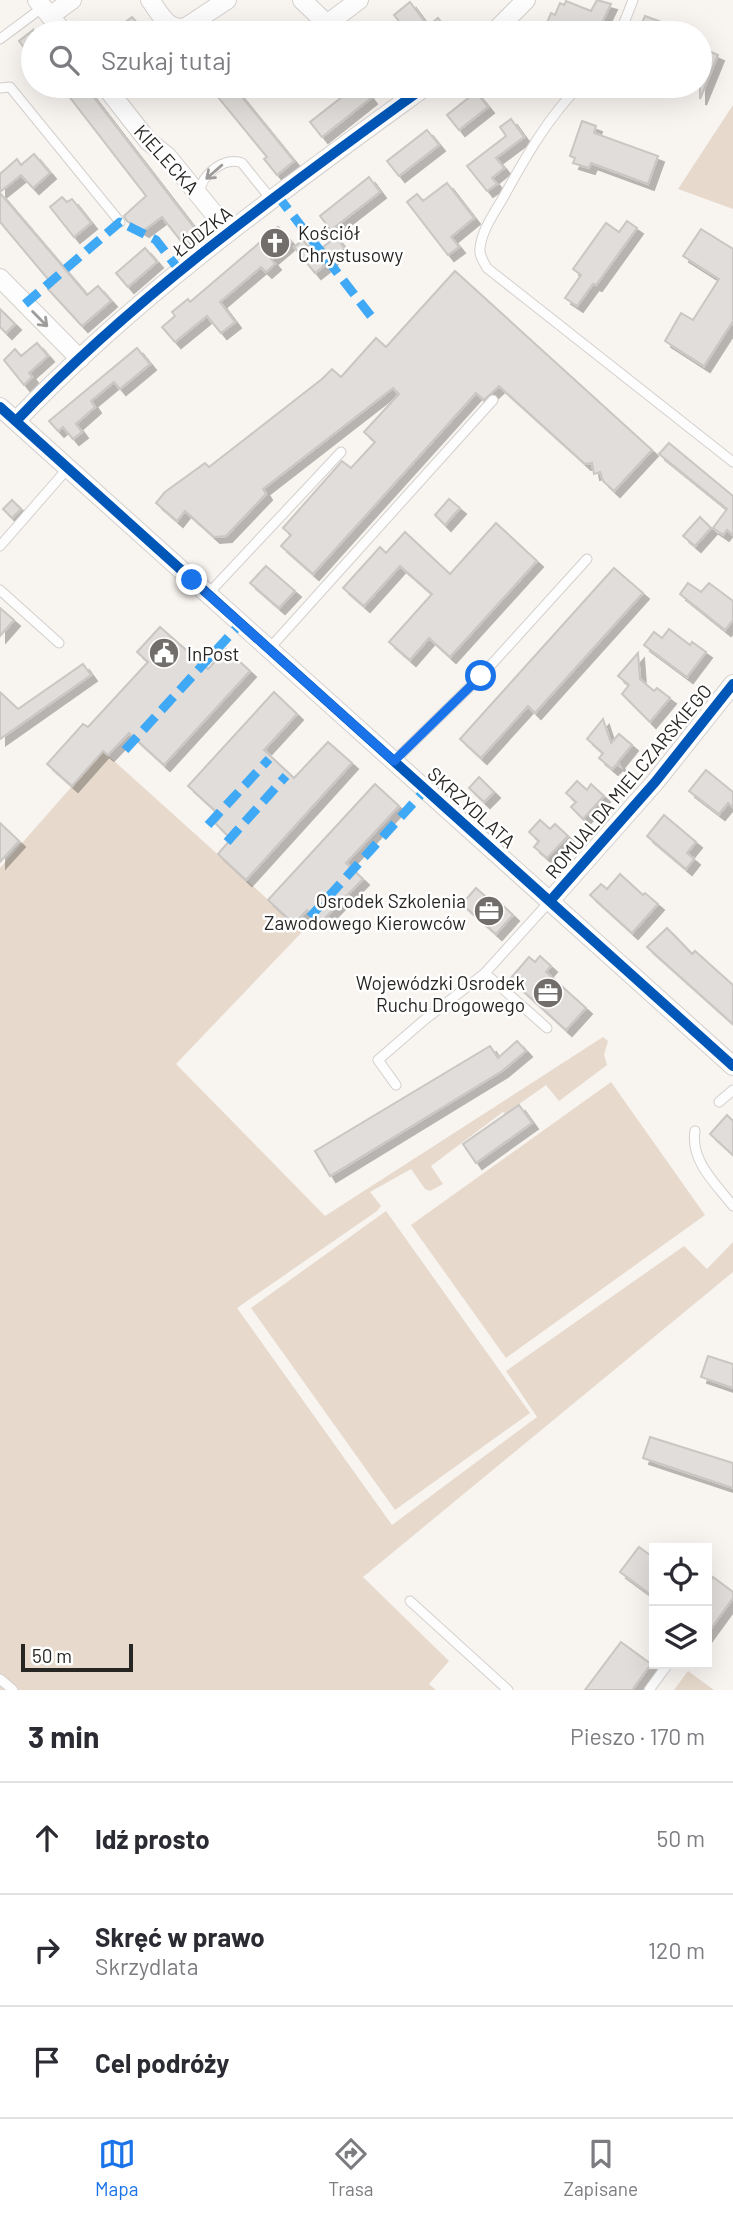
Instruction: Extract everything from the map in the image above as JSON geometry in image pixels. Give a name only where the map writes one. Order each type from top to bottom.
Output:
[{"type":"street","points":[[54,21],[43,7],[72,0]]},
{"type":"street","points":[[150,0],[166,21]]},
{"type":"street","points":[[195,21],[227,0]]},
{"type":"street","points":[[302,0],[324,21]]},
{"type":"street","points":[[331,21],[359,0]]},
{"type":"street","points":[[505,21],[526,0]]},
{"type":"street","name":"KIELECKA","points":[[114,98],[148,141],[167,156],[229,232]]},
{"type":"street","name":"ŁÓDZKA","points":[[16,421],[80,359],[180,271],[410,98]]},
{"type":"street","points":[[0,278],[80,359]]},
{"type":"street","name":"SKRZYDLATA","points":[[0,407],[733,1066]]},
{"type":"street","name":"ROMUALDA MIELCZARSKIEGO","points":[[550,901],[656,781],[733,684]]},
{"type":"lane","points":[[625,21],[633,0]]},
{"type":"lane","points":[[24,21],[43,7]]},
{"type":"lane","points":[[0,39],[21,23]]},
{"type":"lane","points":[[0,88],[10,87],[120,222]]},
{"type":"lane","points":[[568,98],[554,113],[512,181],[483,237],[481,258],[487,268],[536,309],[733,462]]},
{"type":"lane","points":[[200,197],[200,188],[206,177],[226,161],[236,160],[242,163],[271,200]]},
{"type":"lane","points":[[269,649],[493,400]]},
{"type":"lane","points":[[208,594],[341,452]]},
{"type":"lane","points":[[1,542],[68,468]]},
{"type":"lane","points":[[394,761],[481,676],[587,559]]},
{"type":"lane","points":[[0,590],[59,643]]},
{"type":"lane","points":[[396,1085],[378,1060],[485,973],[550,901]]},
{"type":"lane","points":[[485,973],[547,1028]]},
{"type":"lane","points":[[719,1102],[733,1090]]},
{"type":"lane","points":[[695,1131],[693,1142],[698,1159],[733,1206]]},
{"type":"lane","points":[[410,1601],[508,1690]]},
{"type":"lane","points":[[649,1690],[664,1669]]},
{"type":"lane","points":[[0,1678],[13,1690]]},
{"type":"shaded area","points":[[733,105],[733,209],[678,189]]},
{"type":"shaded area","points":[[103,751],[303,931],[176,1064],[325,1216],[603,1037],[608,1041],[604,1055],[607,1065],[559,1101],[546,1085],[505,1114],[503,1112],[431,1166],[443,1184],[430,1191],[425,1189],[411,1169],[370,1192],[381,1206],[377,1211],[237,1308],[392,1525],[537,1417],[506,1371],[684,1246],[707,1269],[733,1242],[733,1272],[363,1577],[449,1661],[429,1684],[436,1690],[0,1690],[0,868]]},
{"type":"shaded area","points":[[611,1082],[705,1215],[506,1358],[411,1225]]},
{"type":"shaded area","points":[[386,1211],[530,1413],[395,1510],[251,1308]]},
{"type":"shaded area","points":[[688,1671],[714,1690],[674,1690]]},
{"type":"building","points":[[597,0],[611,4],[603,21],[548,21],[551,13],[555,15],[560,3],[564,5],[566,1],[591,11]]},
{"type":"building","points":[[410,2],[424,21],[399,21],[394,15]]},
{"type":"building","points":[[645,16],[659,21],[643,21]]},
{"type":"building","points":[[712,52],[718,55],[712,70]]},
{"type":"building","points":[[70,98],[94,98],[199,234],[184,245],[162,217],[143,231],[127,221],[124,216],[146,196]]},
{"type":"building","points":[[219,98],[243,98],[294,161],[277,175],[264,159],[267,157]]},
{"type":"building","points":[[341,98],[371,98],[322,137],[310,122]]},
{"type":"building","points":[[468,98],[481,98],[488,107],[459,130],[447,115]]},
{"type":"building","points":[[511,119],[524,137],[496,158],[504,168],[492,178],[497,184],[487,191],[467,166],[506,136],[500,127]]},
{"type":"building","points":[[582,121],[596,126],[594,133],[658,156],[648,184],[591,163],[589,168],[573,163],[575,158],[570,156]]},
{"type":"building","points":[[427,130],[439,145],[399,176],[387,161]]},
{"type":"building","points":[[34,154],[50,173],[33,188],[21,175],[0,192],[0,174],[17,159],[21,165]]},
{"type":"building","points":[[369,177],[380,192],[331,230],[320,216]]},
{"type":"building","points":[[447,183],[474,218],[451,237],[459,247],[448,255],[407,202],[417,194],[423,201]]},
{"type":"building","points":[[0,193],[87,295],[98,286],[111,301],[82,326],[48,289],[53,285],[0,222]]},
{"type":"building","points":[[62,197],[67,202],[72,199],[91,223],[74,237],[50,207]]},
{"type":"building","points":[[627,221],[637,228],[596,285],[593,284],[577,306],[565,298],[581,275],[573,269],[606,223],[619,232]]},
{"type":"building","points":[[278,227],[291,242],[271,259],[275,264],[266,272],[261,267],[220,302],[235,322],[221,333],[207,316],[175,342],[162,327],[175,316],[172,312],[188,299],[190,302]]},
{"type":"building","points":[[701,229],[733,249],[733,321],[704,366],[665,341],[681,313],[693,320],[719,279],[683,256]]},
{"type":"building","points":[[336,237],[345,249],[331,259],[323,247]]},
{"type":"building","points":[[303,240],[324,266],[315,273],[294,247]]},
{"type":"building","points":[[145,248],[157,262],[128,287],[116,273]]},
{"type":"building","points":[[455,271],[652,450],[614,491],[603,481],[600,472],[594,474],[592,463],[585,464],[499,386],[484,400],[476,393],[313,574],[281,546],[291,535],[283,528],[342,461],[351,468],[375,442],[364,432],[399,394],[393,388],[263,489],[266,494],[226,536],[214,537],[185,511],[177,521],[156,503],[165,492],[205,463],[209,467],[332,369],[341,377],[376,338],[386,347]]},
{"type":"building","points":[[0,309],[15,324],[6,333],[0,327]]},
{"type":"building","points":[[37,343],[48,356],[29,373],[32,377],[24,385],[4,360],[15,349],[21,356]]},
{"type":"building","points":[[137,348],[150,364],[120,389],[114,382],[91,401],[95,407],[76,424],[82,432],[73,439],[63,427],[58,431],[49,421]]},
{"type":"building","points":[[669,443],[733,496],[733,535],[727,530],[723,535],[713,528],[727,509],[659,454]]},
{"type":"building","points":[[449,499],[460,508],[445,525],[435,515]]},
{"type":"building","points":[[12,500],[21,509],[12,518],[3,509]]},
{"type":"building","points":[[700,517],[711,528],[695,546],[683,536]]},
{"type":"building","points":[[496,523],[537,561],[450,657],[429,638],[410,660],[389,642],[432,594],[400,566],[364,606],[343,588],[380,547],[386,553],[405,532],[450,574]]},
{"type":"building","points":[[266,566],[295,591],[279,608],[250,583]]},
{"type":"building","points":[[614,568],[643,593],[535,713],[528,706],[481,758],[460,739]]},
{"type":"building","points":[[688,583],[701,592],[709,583],[733,601],[733,620],[725,630],[680,594]]},
{"type":"building","points":[[0,608],[14,620],[0,636]]},
{"type":"building","points":[[160,627],[208,669],[226,649],[250,671],[164,765],[129,733],[108,755],[103,751],[72,786],[47,764],[83,724],[88,727],[148,662],[137,652]]},
{"type":"building","points":[[669,629],[690,645],[692,642],[706,652],[687,677],[644,645],[654,632],[662,638]]},
{"type":"building","points":[[638,653],[640,679],[654,691],[657,688],[670,698],[650,722],[622,694],[629,685],[618,676]]},
{"type":"building","points":[[83,664],[91,675],[0,739],[0,692],[18,709]]},
{"type":"building","points":[[274,692],[297,714],[264,750],[294,778],[328,742],[352,763],[246,880],[218,854],[231,839],[215,823],[221,816],[188,786]]},
{"type":"building","points":[[603,719],[611,743],[619,734],[632,745],[618,762],[620,766],[617,764],[612,769],[599,758],[603,753],[587,739]]},
{"type":"building","points":[[706,770],[733,792],[733,807],[728,803],[719,814],[689,791]]},
{"type":"building","points":[[479,777],[494,792],[484,802],[469,788]]},
{"type":"building","points":[[577,781],[587,790],[591,784],[604,796],[583,819],[571,807],[576,802],[566,793]]},
{"type":"building","points":[[375,784],[399,806],[346,863],[363,879],[320,923],[307,910],[294,924],[268,900]]},
{"type":"building","points":[[664,815],[696,842],[687,853],[694,859],[686,869],[647,836]]},
{"type":"building","points":[[540,820],[550,829],[555,824],[568,836],[547,858],[534,847],[539,841],[529,832]]},
{"type":"building","points":[[0,823],[19,841],[0,862]]},
{"type":"building","points":[[620,874],[643,895],[645,893],[658,904],[632,933],[590,895],[601,884],[607,889]]},
{"type":"building","name":"Osrodek Szkolenia Zawodowego Kierowców","points":[[476,888],[494,904],[499,902],[513,915],[496,934],[462,904]]},
{"type":"building","points":[[667,928],[692,954],[695,951],[733,985],[733,1024],[647,947]]},
{"type":"building","name":"Wojewódzki Osrodek Ruchu Drogowego","points":[[540,956],[551,966],[546,972],[586,1008],[566,1030],[510,979],[529,957],[535,962]]},
{"type":"building","points":[[517,1041],[526,1051],[502,1071],[330,1176],[315,1151],[490,1046],[498,1058]]},
{"type":"building","points":[[519,1105],[532,1123],[476,1163],[463,1144]]},
{"type":"building","points":[[727,1115],[733,1121],[733,1155],[710,1134]]},
{"type":"building","points":[[708,1356],[733,1364],[733,1388],[701,1377]]},
{"type":"building","points":[[650,1437],[733,1463],[733,1488],[643,1458]]},
{"type":"building","points":[[639,1547],[649,1554],[649,1593],[620,1572]]},
{"type":"building","points":[[712,1578],[733,1592],[733,1598],[712,1627],[712,1606]]},
{"type":"building","points":[[621,1642],[649,1663],[649,1667],[632,1690],[585,1690]]},
{"type":"marked path","points":[[277,195],[374,320]]},
{"type":"marked path","points":[[25,304],[120,222],[156,240],[180,271]]},
{"type":"marked path","points":[[125,750],[241,623]]},
{"type":"marked path","points":[[208,825],[269,759]]},
{"type":"marked path","points":[[227,842],[286,776]]},
{"type":"marked path","points":[[310,917],[426,789]]},
{"type":"cycle path","points":[[16,421],[111,329],[213,244],[410,98]]},
{"type":"cycle path","points":[[0,407],[733,1066]]},
{"type":"cycle path","points":[[550,901],[656,781],[733,684]]},
{"type":"place","name":"Kościół Chrystusowy","points":[[275,243]]},
{"type":"place","name":"InPost","points":[[164,653]]},
{"type":"place","name":"Osrodek Szkolenia Zawodowego Kierowców","points":[[489,911]]},
{"type":"place","name":"Wojewódzki Osrodek Ruchu Drogowego","points":[[548,993]]},
{"type":"route","points":[[192,580],[394,761],[481,676]]}]
